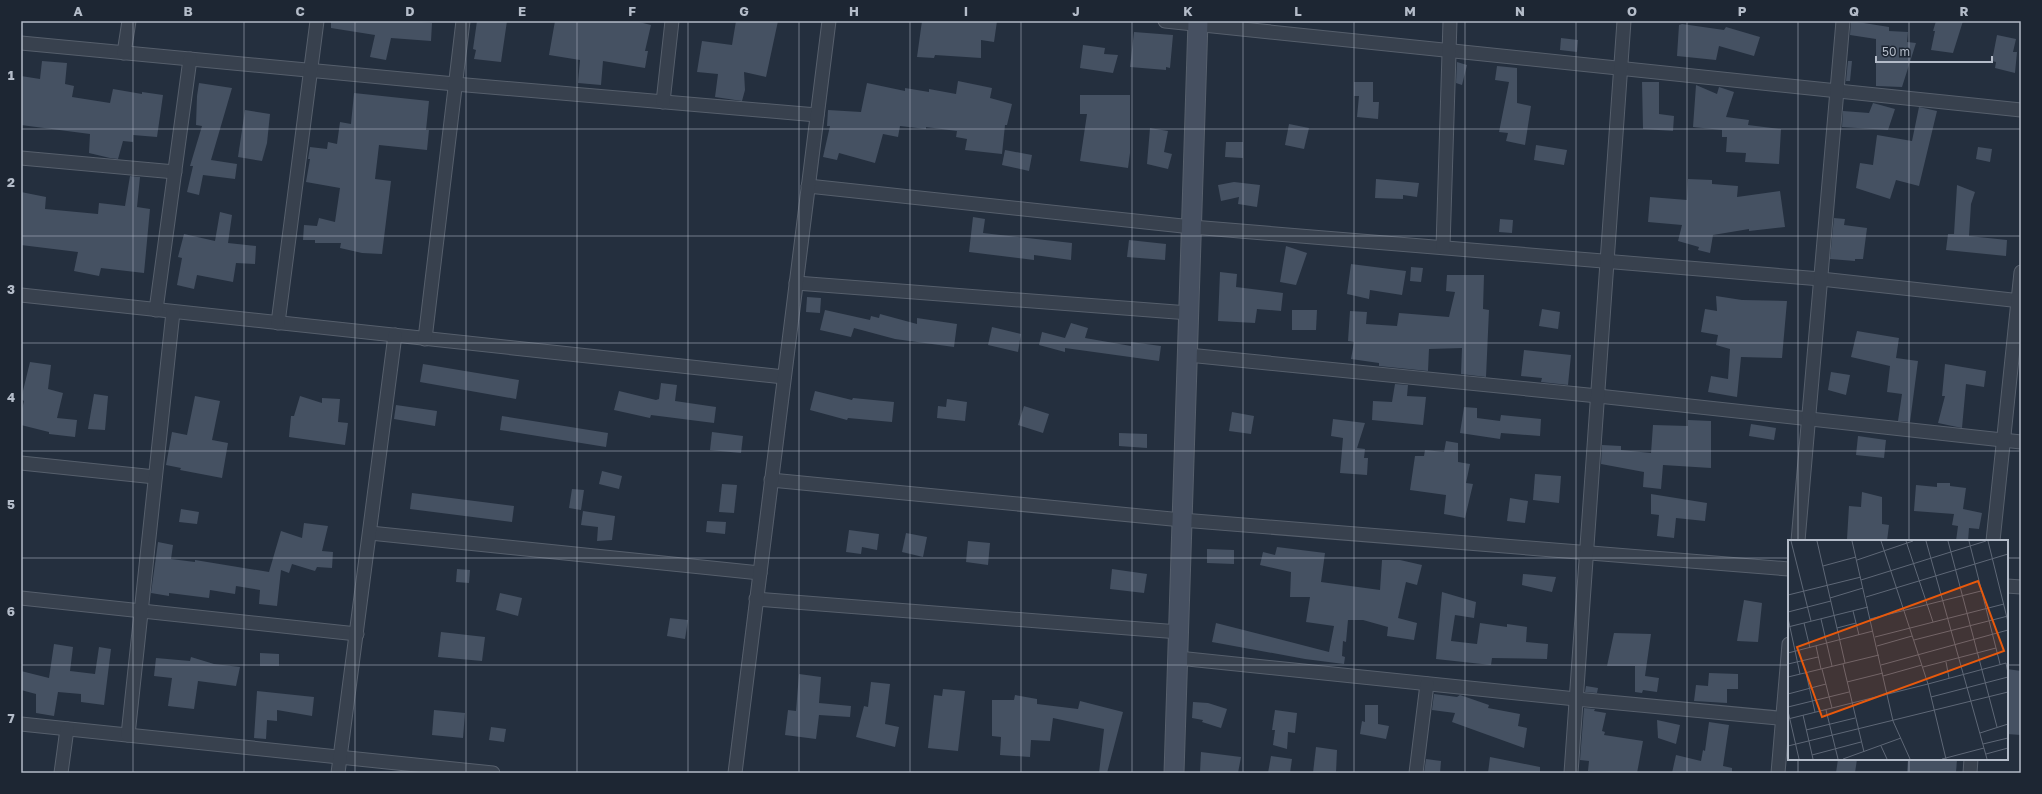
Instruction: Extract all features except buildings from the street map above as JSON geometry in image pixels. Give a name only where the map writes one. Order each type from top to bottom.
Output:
[{"type":"main road","points":[[1174,773],[1198,23]]},
{"type":"street","points":[[124,53],[129,21]]},
{"type":"street","points":[[278,323],[317,21]]},
{"type":"street","points":[[424,339],[463,21]]},
{"type":"street","points":[[663,102],[672,21]]},
{"type":"street","points":[[735,773],[829,21]]},
{"type":"street","points":[[1165,21],[1198,23],[2021,110]]},
{"type":"street","points":[[1443,247],[1450,21]]},
{"type":"street","points":[[1571,773],[1624,21]]},
{"type":"street","points":[[1798,540],[1843,21]]},
{"type":"street","points":[[21,43],[455,84],[817,115]]},
{"type":"street","points":[[156,310],[190,59]]},
{"type":"street","points":[[21,158],[175,172]]},
{"type":"street","points":[[808,186],[1192,227],[1607,260],[1820,279],[2020,301]]},
{"type":"street","points":[[1993,540],[2020,301],[2021,272]]},
{"type":"street","points":[[796,283],[1189,313]]},
{"type":"street","points":[[21,295],[784,377]]},
{"type":"street","points":[[128,735],[140,611],[174,312]]},
{"type":"street","points":[[338,773],[395,336]]},
{"type":"street","points":[[1188,355],[1598,396],[2021,442]]},
{"type":"street","points":[[21,463],[155,476]]},
{"type":"street","points":[[771,480],[1182,520],[1788,569]]},
{"type":"street","points":[[370,534],[760,573]]},
{"type":"street","points":[[2008,586],[2021,588]]},
{"type":"street","points":[[21,598],[356,634]]},
{"type":"street","points":[[756,599],[1179,632]]},
{"type":"street","points":[[1178,658],[1786,719]]},
{"type":"street","points":[[1778,773],[1786,719],[1788,669]]},
{"type":"street","points":[[1416,773],[1427,684]]},
{"type":"street","points":[[21,724],[493,773]]},
{"type":"street","points":[[61,773],[67,729]]},
{"type":"street","points":[[1970,773],[1971,760]]}]
